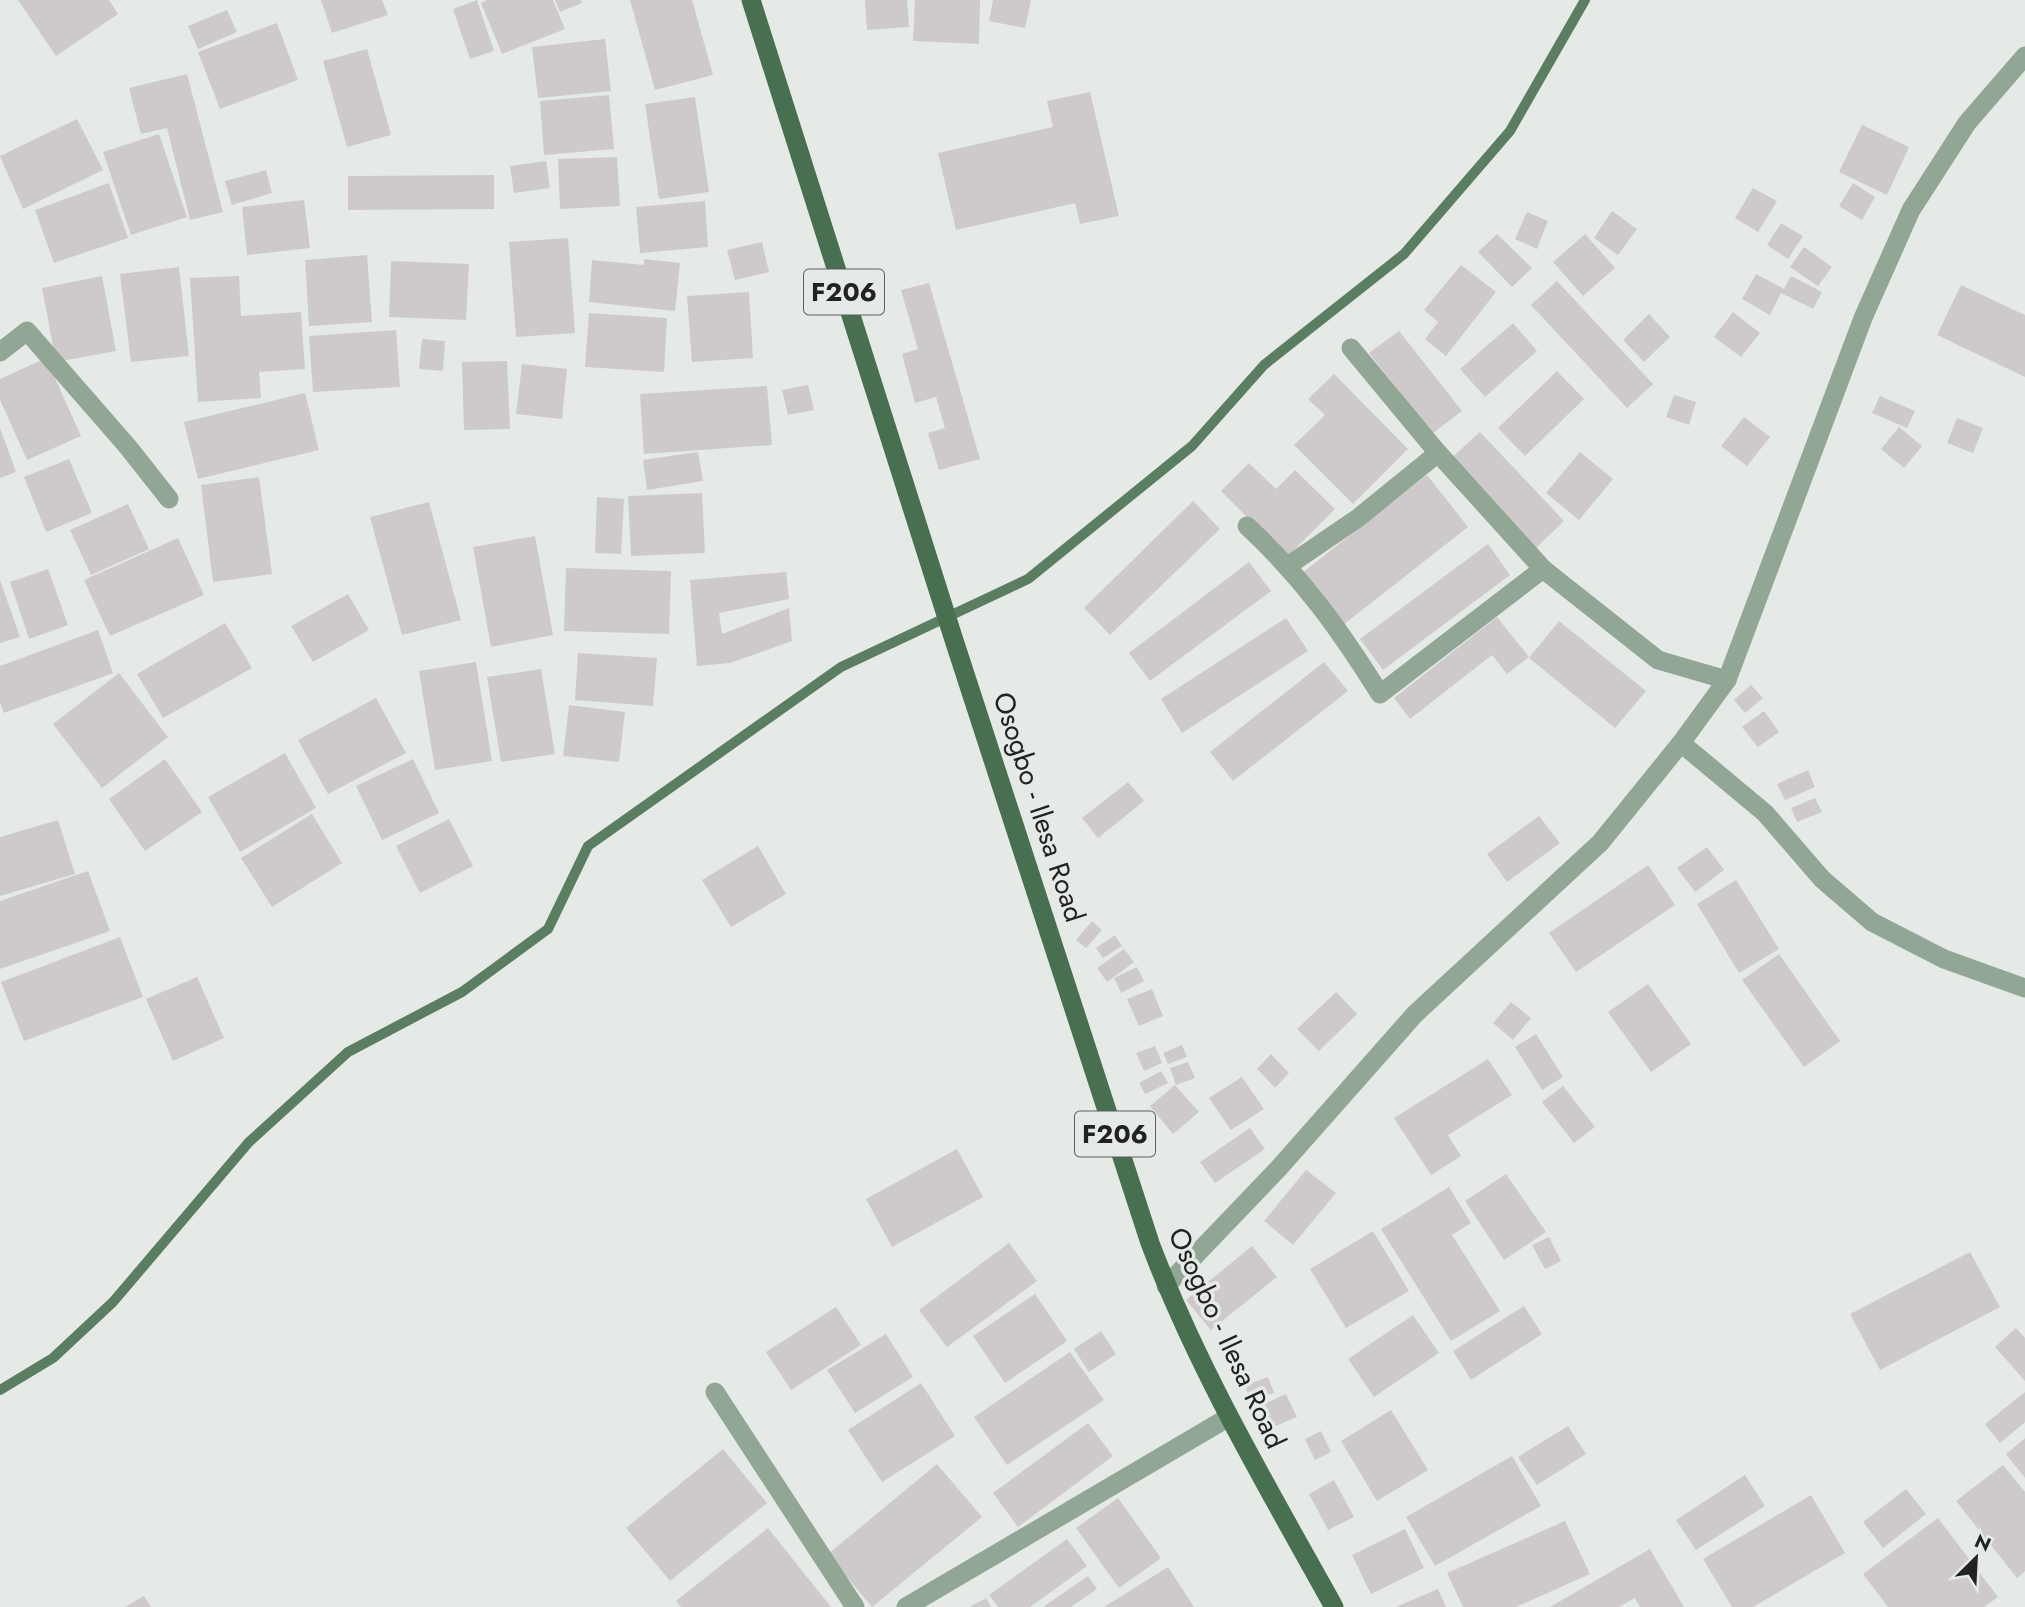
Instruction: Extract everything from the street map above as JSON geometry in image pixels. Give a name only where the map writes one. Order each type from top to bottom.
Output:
[{"type":"main road","name":"Osogbo - Ilesa Road","points":[[751,0],[953,637],[1166,1286],[1229,1417],[1334,1607]]},
{"type":"street","points":[[1166,1286],[1278,1169],[1415,1014],[1600,843],[1681,743],[1727,680],[1863,318],[1912,210],[1967,123],[2025,56]]},
{"type":"street","points":[[0,352],[27,331],[128,447],[169,499]]},
{"type":"street","points":[[1351,348],[1438,453],[1543,569],[1658,660],[1727,680]]},
{"type":"street","points":[[1289,565],[1358,518],[1438,453]]},
{"type":"street","points":[[1247,526],[1289,565],[1345,639],[1380,694],[1543,569]]},
{"type":"street","points":[[1681,743],[1765,813],[1822,879],[1872,922],[1944,959],[2025,988]]},
{"type":"street","points":[[715,1392],[855,1607]]},
{"type":"street","points":[[906,1607],[1229,1417]]},
{"type":"building","points":[[18,0],[109,0],[118,14],[56,56]]},
{"type":"building","points":[[321,0],[382,0],[388,15],[332,33]]},
{"type":"building","points":[[477,0],[494,51],[470,59],[453,9]]},
{"type":"building","points":[[487,0],[553,0],[565,29],[502,54],[481,3]]},
{"type":"building","points":[[555,0],[581,0],[582,3],[560,12]]},
{"type":"building","points":[[630,0],[692,0],[713,75],[655,90]]},
{"type":"building","points":[[865,0],[907,0],[909,27],[867,30]]},
{"type":"building","points":[[915,0],[980,0],[979,44],[913,41]]},
{"type":"building","points":[[993,0],[1031,0],[1025,28],[989,21]]},
{"type":"building","points":[[227,10],[237,32],[198,49],[188,26]]},
{"type":"building","points":[[277,23],[298,80],[220,109],[198,52]]},
{"type":"building","points":[[605,39],[611,91],[538,98],[532,47]]},
{"type":"building","points":[[367,49],[391,135],[347,147],[323,61]]},
{"type":"building","points":[[187,74],[223,212],[190,220],[167,128],[141,134],[129,88]]},
{"type":"building","points":[[1090,92],[1119,216],[1080,224],[1075,203],[956,230],[938,153],[1053,127],[1047,101]]},
{"type":"building","points":[[609,95],[614,149],[544,155],[540,101]]},
{"type":"building","points":[[695,97],[709,192],[659,199],[645,104]]},
{"type":"building","points":[[77,119],[103,170],[23,209],[0,156]]},
{"type":"building","points":[[1862,125],[1909,147],[1887,195],[1839,172]]},
{"type":"building","points":[[159,134],[187,217],[131,235],[103,152]]},
{"type":"building","points":[[617,157],[620,206],[560,209],[558,159]]},
{"type":"building","points":[[546,161],[550,188],[514,193],[510,166]]},
{"type":"building","points":[[266,170],[272,193],[232,205],[225,181]]},
{"type":"building","points":[[494,175],[494,209],[348,210],[348,176]]},
{"type":"building","points":[[109,183],[128,238],[54,263],[35,210]]},
{"type":"building","points":[[1853,183],[1875,197],[1862,220],[1839,206]]},
{"type":"building","points":[[1753,188],[1777,201],[1758,232],[1735,218]]},
{"type":"building","points":[[304,200],[310,248],[247,255],[242,207]]},
{"type":"building","points":[[705,201],[708,247],[640,253],[636,207]]},
{"type":"building","points":[[1612,211],[1637,229],[1618,255],[1594,238]]},
{"type":"building","points":[[1527,212],[1548,221],[1537,249],[1515,239]]},
{"type":"building","points":[[1781,223],[1803,236],[1788,259],[1767,245]]},
{"type":"building","points":[[1497,234],[1532,268],[1512,287],[1478,252]]},
{"type":"building","points":[[1585,234],[1615,268],[1583,296],[1553,262]]},
{"type":"building","points":[[568,238],[575,333],[516,337],[509,242]]},
{"type":"building","points":[[762,242],[769,272],[735,280],[727,250]]},
{"type":"building","points":[[1804,247],[1832,267],[1818,286],[1790,267]]},
{"type":"building","points":[[367,255],[372,322],[309,326],[305,260]]},
{"type":"building","points":[[644,259],[680,263],[675,311],[589,302],[592,260],[644,265]]},
{"type":"building","points":[[391,261],[469,264],[466,320],[389,317]]},
{"type":"building","points":[[1461,265],[1496,292],[1446,356],[1425,339],[1438,322],[1424,310]]},
{"type":"building","points":[[179,267],[189,356],[131,362],[120,274]]},
{"type":"building","points":[[1756,274],[1784,289],[1791,276],[1822,292],[1813,309],[1781,293],[1770,315],[1742,299]]},
{"type":"building","points":[[102,276],[116,351],[56,362],[42,288]]},
{"type":"building","points":[[239,276],[241,316],[301,312],[305,369],[259,372],[261,398],[198,402],[190,278]]},
{"type":"building","points":[[1557,281],[1653,384],[1627,408],[1531,305]]},
{"type":"building","points":[[929,283],[980,459],[939,470],[928,433],[945,428],[936,397],[915,403],[902,354],[918,349],[901,290]]},
{"type":"building","points":[[1961,285],[2025,315],[2025,377],[1937,335]]},
{"type":"building","points":[[749,292],[753,358],[692,362],[687,296]]},
{"type":"building","points":[[1733,312],[1760,333],[1741,357],[1714,337]]},
{"type":"building","points":[[589,313],[667,318],[664,372],[585,367]]},
{"type":"building","points":[[1649,314],[1670,337],[1644,362],[1623,340]]},
{"type":"building","points":[[1513,323],[1537,351],[1485,397],[1460,369]]},
{"type":"building","points":[[396,330],[400,387],[313,392],[309,336]]},
{"type":"building","points":[[1399,331],[1462,411],[1432,434],[1369,353]]},
{"type":"building","points":[[422,339],[445,341],[443,371],[419,369]]},
{"type":"building","points":[[46,358],[81,436],[27,460],[0,400],[0,379]]},
{"type":"building","points":[[507,361],[510,429],[464,430],[462,362]]},
{"type":"building","points":[[522,364],[567,369],[562,419],[516,414]]},
{"type":"building","points":[[1557,371],[1584,399],[1525,456],[1498,428]]},
{"type":"building","points":[[1334,374],[1408,449],[1353,504],[1294,445],[1325,415],[1308,399]]},
{"type":"building","points":[[808,385],[814,410],[788,415],[782,390]]},
{"type":"building","points":[[767,386],[772,445],[644,454],[640,394]]},
{"type":"building","points":[[305,393],[319,450],[198,479],[184,422]]},
{"type":"building","points":[[1674,395],[1696,402],[1689,425],[1666,417]]},
{"type":"building","points":[[1880,396],[1915,411],[1907,428],[1872,413]]},
{"type":"building","points":[[1744,417],[1770,437],[1747,466],[1721,446]]},
{"type":"building","points":[[1957,418],[1983,428],[1973,453],[1947,443]]},
{"type":"building","points":[[1899,427],[1922,446],[1904,468],[1881,449]]},
{"type":"building","points":[[0,428],[16,472],[0,478]]},
{"type":"building","points":[[1480,432],[1564,521],[1536,548],[1451,458]]},
{"type":"building","points":[[698,452],[703,481],[647,490],[643,460]]},
{"type":"building","points":[[1580,452],[1613,479],[1579,520],[1546,493]]},
{"type":"building","points":[[69,459],[92,513],[46,532],[24,477]]},
{"type":"building","points":[[1249,463],[1276,489],[1295,470],[1335,509],[1287,557],[1221,491]]},
{"type":"building","points":[[1427,475],[1468,527],[1343,625],[1302,573]]},
{"type":"building","points":[[259,477],[272,574],[213,582],[201,485]]},
{"type":"building","points":[[702,493],[705,553],[631,556],[628,496]]},
{"type":"building","points":[[597,497],[624,499],[621,554],[595,553]]},
{"type":"building","points":[[1193,501],[1220,529],[1110,635],[1084,608]]},
{"type":"building","points":[[429,502],[461,620],[402,635],[370,517]]},
{"type":"building","points":[[128,504],[149,549],[91,575],[70,530]]},
{"type":"building","points":[[535,536],[553,635],[491,647],[473,547]]},
{"type":"building","points":[[178,538],[204,595],[110,636],[84,580]]},
{"type":"building","points":[[1488,544],[1510,575],[1383,670],[1360,639]]},
{"type":"building","points":[[1249,562],[1271,591],[1150,681],[1129,653]]},
{"type":"building","points":[[566,568],[671,571],[669,634],[564,631]]},
{"type":"building","points":[[48,569],[68,625],[29,639],[10,582]]},
{"type":"building","points":[[786,572],[789,599],[719,613],[722,634],[789,608],[792,641],[730,663],[697,666],[690,580]]},
{"type":"building","points":[[0,580],[20,637],[0,643]]},
{"type":"building","points":[[348,594],[369,630],[313,662],[291,626]]},
{"type":"building","points":[[1497,617],[1529,657],[1507,674],[1492,655],[1410,719],[1394,698]]},
{"type":"building","points":[[1286,618],[1308,651],[1182,733],[1161,699]]},
{"type":"building","points":[[1559,621],[1646,691],[1615,728],[1529,658]]},
{"type":"building","points":[[225,623],[252,668],[163,718],[137,674]]},
{"type":"building","points":[[98,630],[113,673],[4,713],[0,702],[0,666]]},
{"type":"building","points":[[578,653],[657,658],[653,706],[575,700]]},
{"type":"building","points":[[476,662],[492,761],[435,770],[419,671]]},
{"type":"building","points":[[1324,662],[1348,691],[1233,781],[1210,752]]},
{"type":"building","points":[[541,669],[555,754],[501,762],[487,677]]},
{"type":"building","points":[[119,673],[168,737],[102,788],[53,724]]},
{"type":"building","points":[[1751,685],[1763,698],[1745,713],[1734,700]]},
{"type":"building","points":[[376,698],[406,753],[328,794],[298,740]]},
{"type":"building","points":[[569,705],[625,712],[619,762],[563,756]]},
{"type":"building","points":[[1764,711],[1779,732],[1758,747],[1742,727]]},
{"type":"building","points":[[285,753],[316,808],[240,852],[208,797]]},
{"type":"building","points":[[165,759],[202,812],[145,851],[109,799]]},
{"type":"building","points":[[413,759],[439,813],[382,840],[356,786]]},
{"type":"building","points":[[1808,770],[1815,787],[1785,800],[1777,784]]},
{"type":"building","points":[[1128,782],[1144,801],[1098,838],[1082,818]]},
{"type":"building","points":[[1815,798],[1822,812],[1797,822],[1791,808]]},
{"type":"building","points":[[312,814],[342,863],[272,907],[241,858]]},
{"type":"building","points":[[1539,816],[1560,843],[1507,882],[1487,854]]},
{"type":"building","points":[[449,819],[473,866],[420,893],[396,846]]},
{"type":"building","points":[[58,820],[75,874],[0,896],[0,837]]},
{"type":"building","points":[[758,846],[786,894],[731,927],[702,880]]},
{"type":"building","points":[[1707,847],[1724,870],[1695,892],[1677,868]]},
{"type":"building","points":[[1648,865],[1675,905],[1576,972],[1549,933]]},
{"type":"building","points":[[88,871],[110,931],[0,969],[0,901]]},
{"type":"building","points":[[1736,880],[1779,949],[1739,973],[1697,904]]},
{"type":"building","points":[[1092,921],[1102,930],[1086,948],[1076,940]]},
{"type":"building","points":[[1115,935],[1122,946],[1103,958],[1096,948]]},
{"type":"building","points":[[120,937],[143,997],[24,1041],[1,982]]},
{"type":"building","points":[[1124,949],[1134,962],[1107,982],[1097,968]]},
{"type":"building","points":[[1779,954],[1840,1041],[1804,1067],[1742,980]]},
{"type":"building","points":[[1137,967],[1144,981],[1121,993],[1114,978]]},
{"type":"building","points":[[197,977],[224,1038],[173,1061],[146,999]]},
{"type":"building","points":[[1648,984],[1691,1044],[1651,1072],[1608,1012]]},
{"type":"building","points":[[1152,989],[1163,1016],[1139,1026],[1127,999]]},
{"type":"building","points":[[1336,992],[1357,1014],[1319,1051],[1297,1029]]},
{"type":"building","points":[[1511,1002],[1531,1018],[1513,1040],[1493,1023]]},
{"type":"building","points":[[1536,1034],[1563,1077],[1542,1090],[1515,1047]]},
{"type":"building","points":[[1182,1045],[1187,1057],[1168,1064],[1163,1053]]},
{"type":"building","points":[[1155,1046],[1162,1063],[1144,1071],[1136,1053]]},
{"type":"building","points":[[1271,1054],[1289,1073],[1275,1088],[1257,1069]]},
{"type":"building","points":[[1488,1059],[1512,1095],[1448,1135],[1461,1156],[1431,1175],[1394,1118]]},
{"type":"building","points":[[1188,1062],[1195,1078],[1176,1085],[1170,1068]]},
{"type":"building","points":[[1161,1071],[1168,1083],[1145,1094],[1139,1083]]},
{"type":"building","points":[[1242,1077],[1264,1109],[1231,1130],[1209,1098]]},
{"type":"building","points":[[1175,1085],[1199,1112],[1173,1134],[1150,1106]]},
{"type":"building","points":[[1563,1086],[1595,1127],[1574,1143],[1542,1102]]},
{"type":"building","points":[[1250,1128],[1265,1149],[1215,1183],[1200,1162]]},
{"type":"building","points":[[957,1149],[983,1197],[892,1247],[866,1199]]},
{"type":"building","points":[[1306,1170],[1336,1193],[1293,1245],[1264,1221]]},
{"type":"building","points":[[1506,1174],[1546,1232],[1504,1260],[1465,1201]]},
{"type":"building","points":[[1449,1187],[1471,1223],[1452,1235],[1500,1311],[1451,1341],[1381,1229]]},
{"type":"building","points":[[1373,1231],[1409,1291],[1346,1328],[1310,1269]]},
{"type":"building","points":[[1549,1237],[1561,1261],[1545,1269],[1532,1245]]},
{"type":"building","points":[[1009,1243],[1037,1281],[947,1347],[919,1310]]},
{"type":"building","points":[[1252,1246],[1277,1277],[1211,1330],[1186,1300]]},
{"type":"building","points":[[1970,1252],[2000,1307],[1880,1370],[1850,1314]]},
{"type":"building","points":[[1035,1294],[1067,1341],[1005,1383],[973,1336]]},
{"type":"building","points":[[1524,1306],[1542,1334],[1471,1380],[1453,1351]]},
{"type":"building","points":[[836,1307],[861,1345],[791,1390],[766,1352]]},
{"type":"building","points":[[1413,1315],[1439,1353],[1374,1397],[1348,1359]]},
{"type":"building","points":[[2016,1328],[2025,1338],[2025,1381],[1995,1347]]},
{"type":"building","points":[[1101,1331],[1116,1354],[1089,1372],[1074,1349]]},
{"type":"building","points":[[886,1334],[913,1377],[855,1413],[827,1370]]},
{"type":"building","points":[[1070,1352],[1104,1400],[1007,1465],[974,1417]]},
{"type":"building","points":[[1268,1377],[1274,1393],[1250,1400],[1245,1385]]},
{"type":"building","points":[[921,1383],[955,1436],[882,1482],[848,1430]]},
{"type":"building","points":[[2025,1392],[2025,1422],[2000,1443],[1985,1424]]},
{"type":"building","points":[[1286,1394],[1297,1417],[1271,1428],[1262,1405]]},
{"type":"building","points":[[1391,1410],[1428,1470],[1377,1501],[1341,1441]]},
{"type":"building","points":[[1088,1423],[1113,1456],[1018,1527],[993,1493]]},
{"type":"building","points":[[1568,1426],[1586,1454],[1537,1485],[1518,1457]]},
{"type":"building","points":[[1321,1431],[1331,1452],[1315,1460],[1305,1439]]},
{"type":"building","points":[[2025,1438],[2025,1478],[2006,1454]]},
{"type":"building","points":[[723,1449],[767,1503],[670,1581],[626,1528]]},
{"type":"building","points":[[1512,1456],[1541,1506],[1435,1566],[1406,1517]]},
{"type":"building","points":[[937,1464],[982,1517],[872,1607],[828,1554]]},
{"type":"building","points":[[2003,1465],[2025,1492],[2025,1571],[2017,1578],[1956,1501]]},
{"type":"building","points":[[1745,1475],[1765,1506],[1696,1550],[1676,1520]]},
{"type":"building","points":[[1334,1480],[1354,1517],[1328,1530],[1309,1494]]},
{"type":"building","points":[[1906,1489],[1926,1514],[1883,1548],[1863,1522]]},
{"type":"building","points":[[1811,1495],[1845,1553],[1753,1607],[1732,1607],[1703,1559]]},
{"type":"building","points":[[1118,1498],[1161,1558],[1119,1588],[1076,1528]]},
{"type":"building","points":[[1938,1518],[1998,1597],[1984,1607],[1888,1607],[1863,1574]]},
{"type":"building","points":[[1565,1521],[1590,1574],[1516,1607],[1463,1607],[1447,1573]]},
{"type":"building","points":[[768,1528],[831,1607],[681,1607],[676,1601]]},
{"type":"building","points":[[1405,1529],[1424,1568],[1371,1594],[1352,1555]]},
{"type":"building","points":[[1067,1539],[1087,1566],[1030,1607],[998,1607],[989,1595]]},
{"type":"building","points":[[1650,1549],[1684,1607],[1640,1607],[1635,1598],[1619,1607],[1550,1607]]},
{"type":"building","points":[[1168,1567],[1194,1607],[1104,1607]]},
{"type":"building","points":[[1088,1576],[1097,1589],[1071,1607],[1043,1607]]},
{"type":"building","points":[[1438,1589],[1446,1607],[1396,1607]]},
{"type":"building","points":[[144,1596],[151,1607],[125,1607]]},
{"type":"building","points":[[986,1598],[991,1607],[969,1607]]},
{"type":"waterway","points":[[0,1390],[53,1358],[113,1302],[249,1142],[348,1052],[462,992],[548,929],[588,846],[841,667],[1028,579],[1192,446],[1264,365],[1404,254],[1510,131],[1585,0]]}]
